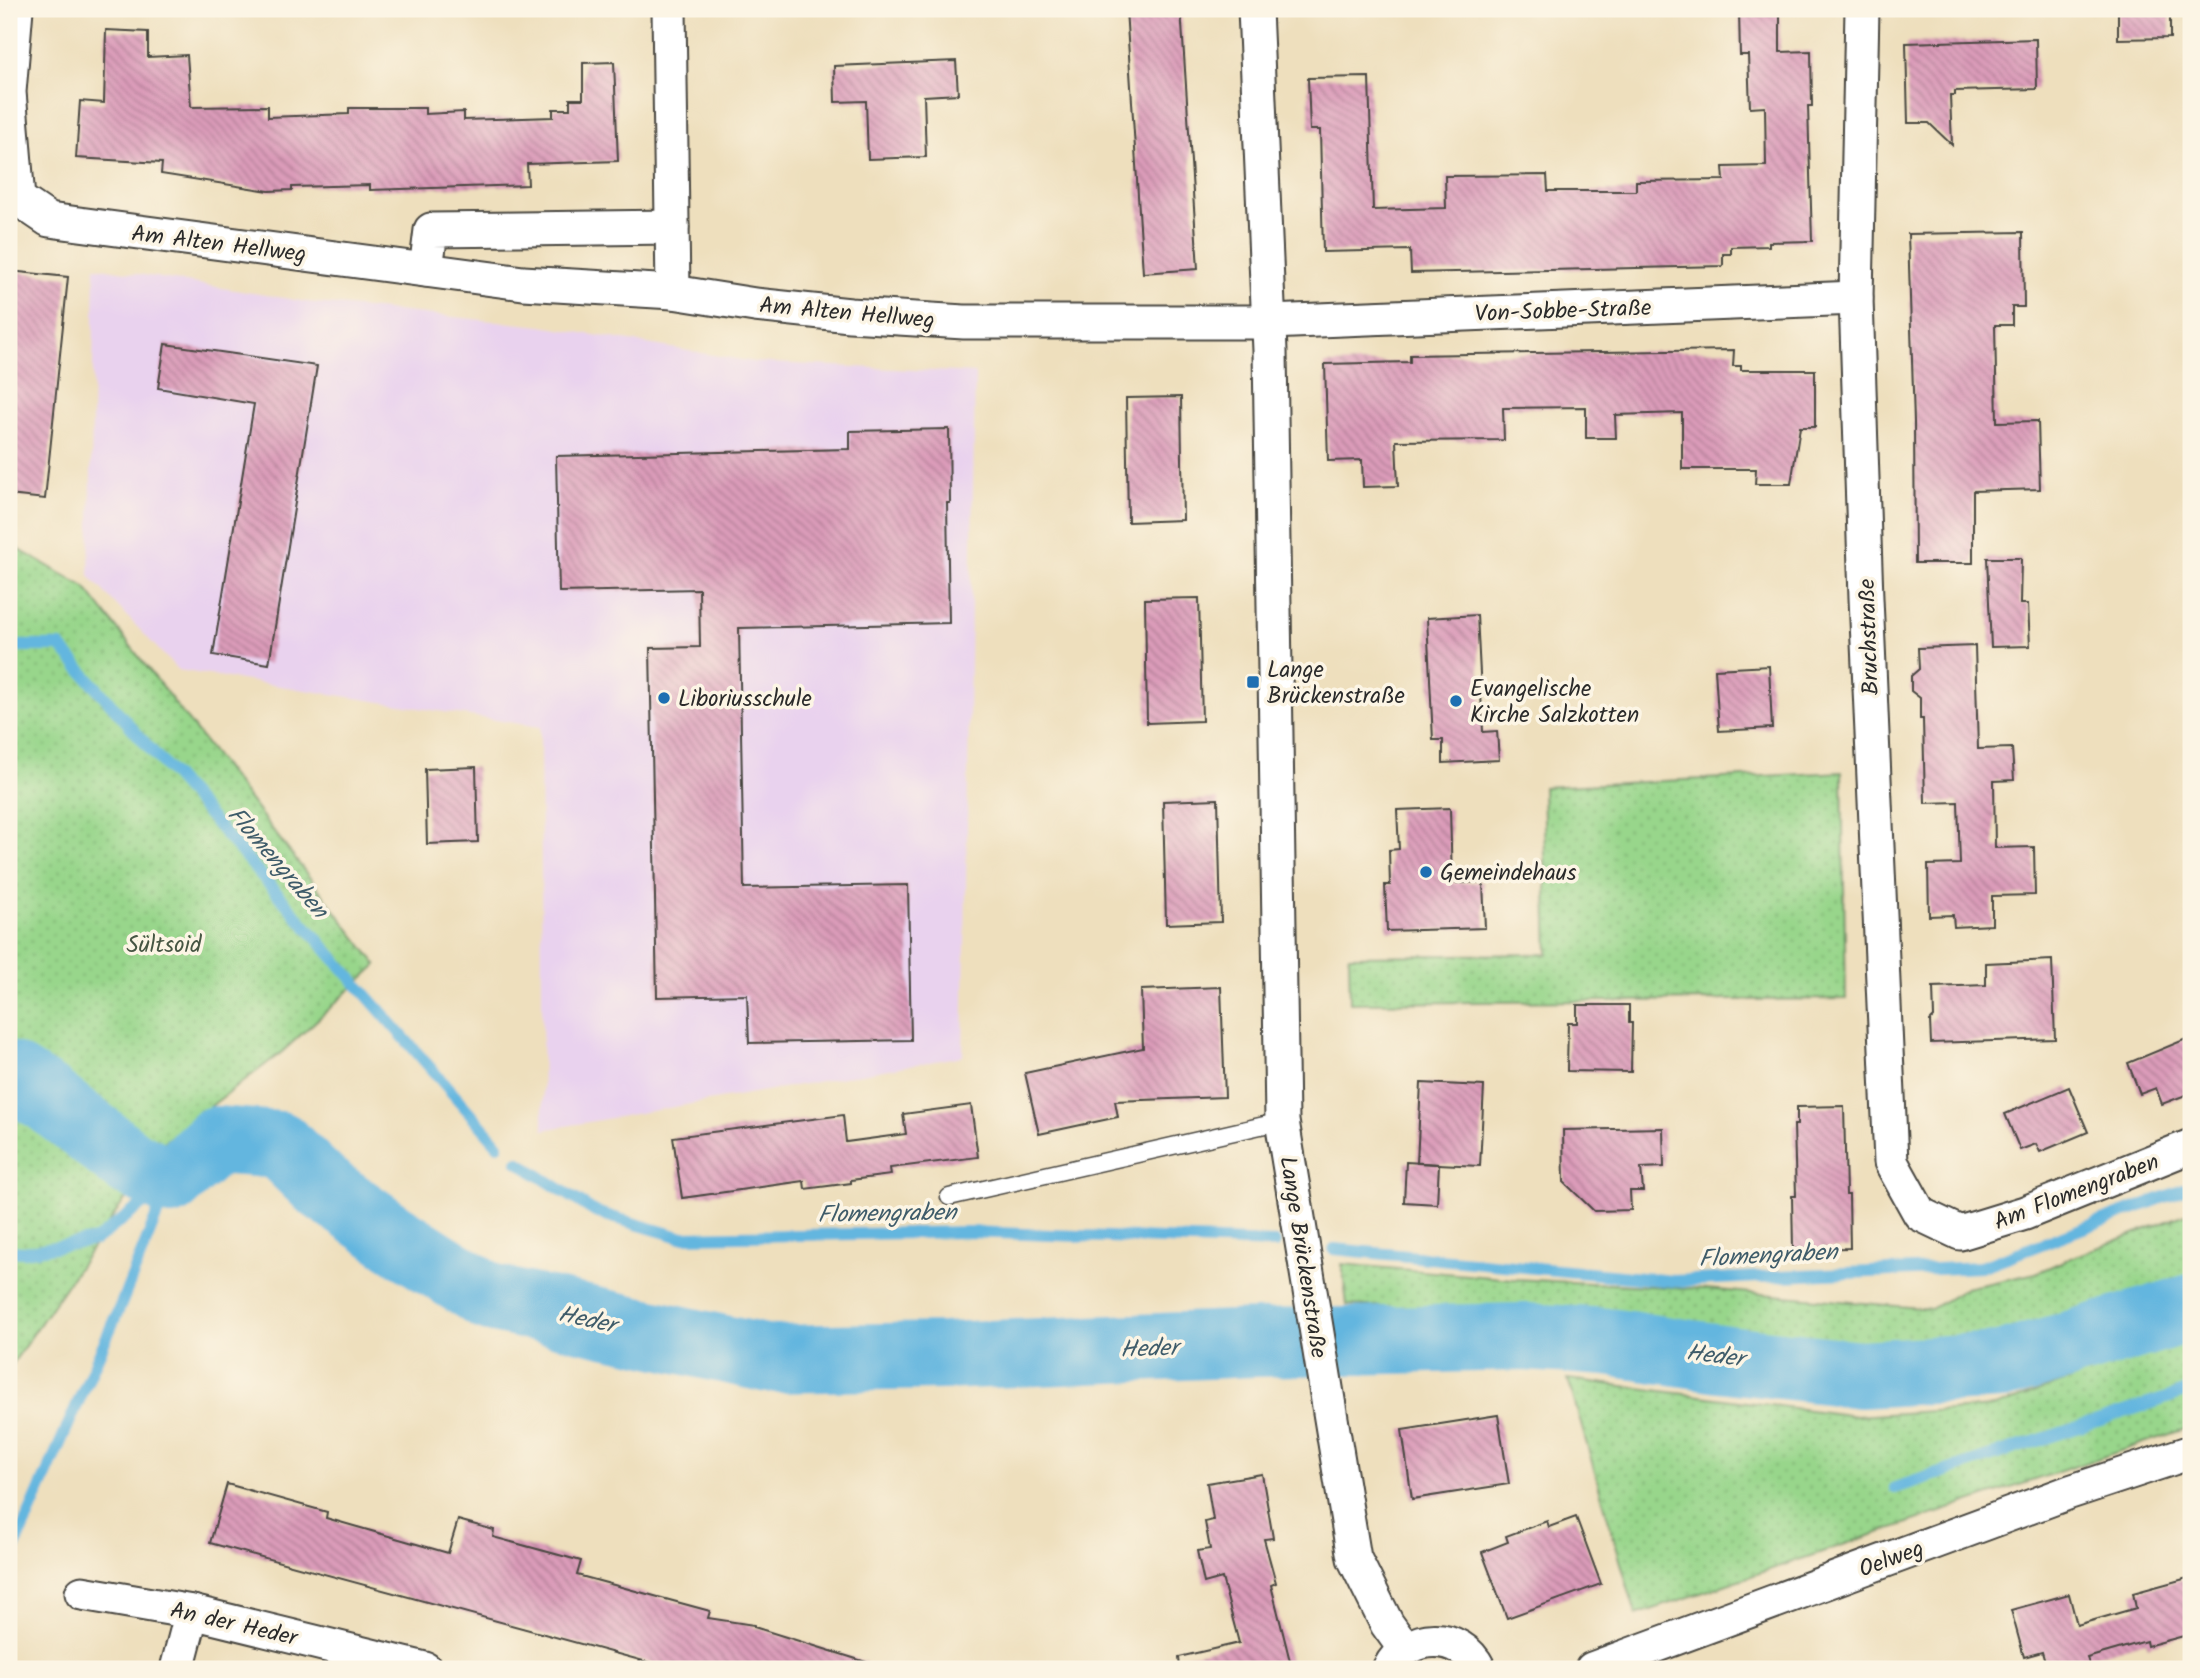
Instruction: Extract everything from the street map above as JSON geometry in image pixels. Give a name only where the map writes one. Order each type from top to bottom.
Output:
[{"type":"street","points":[[9,92],[16,9]]},
{"type":"street","points":[[669,9],[673,292]]},
{"type":"street","name":"Lange Brückenstraße","points":[[1255,9],[1269,321],[1282,1121],[1354,1558],[1387,1624],[1397,1659]]},
{"type":"street","name":"Bruchstraße","points":[[1862,9],[1856,298],[1866,598],[1891,1163],[1920,1214],[1960,1233]]},
{"type":"street","name":"Am Alten Hellweg","points":[[9,92],[18,199],[49,220],[523,283],[673,292],[850,315],[964,322],[1269,321]]},
{"type":"street","points":[[426,270],[431,230],[672,227]]},
{"type":"street","name":"Von-Sobbe-Straße","points":[[1269,321],[1856,298]]},
{"type":"street","name":"Am Flomengraben","points":[[1960,1233],[2025,1213],[2191,1146]]},
{"type":"street","name":"Oelweg","points":[[1592,1669],[2070,1492],[2191,1452]]},
{"type":"street","name":"An der Heder","points":[[82,1592],[192,1612],[425,1669]]},
{"type":"street","points":[[177,1669],[192,1612]]},
{"type":"street","points":[[1397,1659],[1430,1640],[1443,1640],[1467,1653],[1479,1669]]},
{"type":"lane","points":[[949,1197],[1282,1121]]},
{"type":"shaded area","name":"Liboriusschule","points":[[95,267],[307,302],[541,326],[754,362],[975,373],[963,1056],[543,1130],[540,727],[178,670],[89,576]]},
{"type":"green space","name":"Sültsoid","points":[[9,544],[85,587],[377,965],[282,1052],[165,1141],[9,1369]]},
{"type":"green space","points":[[1842,772],[1846,999],[1350,1003],[1349,956],[1548,954],[1543,787]]},
{"type":"green space","points":[[2191,1212],[2191,1281],[2031,1336],[1970,1350],[1914,1353],[1524,1308],[1498,1313],[1347,1305],[1342,1264],[1513,1279],[1706,1289],[1931,1309],[1966,1288],[2036,1273]]},
{"type":"green space","points":[[2191,1336],[2191,1427],[1636,1615],[1568,1379],[1856,1416],[1995,1407]]},
{"type":"building","points":[[1126,9],[1181,9],[1198,269],[1143,273]]},
{"type":"building","points":[[2118,9],[2170,9],[2170,38],[2118,39]]},
{"type":"building","points":[[1739,10],[1780,10],[1780,52],[1811,51],[1812,106],[1808,106],[1812,241],[1769,242],[1769,246],[1731,247],[1731,254],[1723,254],[1723,266],[1636,268],[1411,273],[1410,250],[1323,252],[1320,130],[1310,130],[1308,78],[1369,77],[1373,210],[1446,208],[1445,176],[1547,175],[1548,191],[1636,191],[1636,181],[1724,180],[1723,167],[1766,166],[1765,107],[1750,108],[1748,55],[1740,55]]},
{"type":"building","points":[[106,30],[148,32],[148,57],[187,55],[191,107],[268,106],[268,117],[349,114],[349,108],[425,108],[425,114],[464,112],[464,120],[553,117],[553,109],[570,109],[570,99],[583,99],[583,63],[614,62],[618,161],[527,164],[528,185],[370,190],[370,185],[292,187],[292,190],[269,191],[161,174],[162,163],[76,158],[80,101],[104,103]]},
{"type":"building","points":[[2036,39],[2037,89],[1955,91],[1955,95],[1950,95],[1952,145],[1929,123],[1908,123],[1906,43]]},
{"type":"building","points":[[956,61],[958,94],[924,96],[926,157],[868,159],[866,101],[835,102],[834,66]]},
{"type":"building","points":[[2023,232],[2024,307],[2012,307],[2012,325],[1995,325],[1997,422],[2038,421],[2040,489],[1973,491],[1973,563],[1915,563],[1908,234]]},
{"type":"building","points":[[9,271],[68,277],[45,499],[9,495]]},
{"type":"building","points":[[165,344],[317,366],[269,664],[213,655],[254,404],[158,388]]},
{"type":"building","points":[[1734,350],[1733,366],[1741,366],[1741,370],[1815,370],[1815,427],[1800,427],[1791,484],[1755,484],[1756,469],[1682,469],[1682,413],[1615,415],[1616,438],[1586,438],[1586,407],[1503,408],[1504,440],[1396,441],[1398,486],[1363,487],[1362,460],[1328,461],[1325,364],[1410,362],[1410,355]]},
{"type":"building","points":[[1181,397],[1183,520],[1128,522],[1126,398]]},
{"type":"building","name":"Liboriusschule","points":[[949,429],[949,623],[739,628],[744,888],[908,885],[911,1040],[749,1043],[747,995],[657,997],[650,648],[700,647],[699,589],[559,592],[556,456],[850,449],[850,431]]},
{"type":"building","points":[[1987,558],[2021,558],[2020,604],[2028,604],[2030,646],[1991,647]]},
{"type":"building","points":[[1199,598],[1202,721],[1147,723],[1145,599]]},
{"type":"building","name":"Evangelische Kirche Salzkotten","points":[[1477,615],[1483,732],[1497,731],[1499,760],[1443,763],[1443,740],[1433,740],[1427,618]]},
{"type":"building","points":[[1975,646],[1978,749],[2012,748],[2014,780],[1994,781],[1995,848],[2034,847],[2035,895],[1992,896],[1992,925],[1954,927],[1953,915],[1929,916],[1928,865],[1960,864],[1958,802],[1925,803],[1923,719],[1920,719],[1920,698],[1911,691],[1911,676],[1919,669],[1918,648]]},
{"type":"building","points":[[1769,666],[1772,728],[1719,731],[1715,669]]},
{"type":"building","points":[[476,767],[478,842],[427,844],[425,769]]},
{"type":"building","points":[[1218,799],[1221,922],[1166,924],[1163,801]]},
{"type":"building","name":"Gemeindehaus","points":[[1450,808],[1452,883],[1483,882],[1485,928],[1387,931],[1385,885],[1390,885],[1389,850],[1399,849],[1397,810]]},
{"type":"building","points":[[2052,960],[2055,1039],[1931,1043],[1933,987],[1986,985],[1986,963]]},
{"type":"building","points":[[1221,987],[1225,1097],[1115,1101],[1118,1117],[1039,1134],[1025,1073],[1143,1048],[1141,990]]},
{"type":"building","points":[[1577,1005],[1629,1005],[1629,1023],[1632,1023],[1631,1072],[1567,1071],[1568,1023],[1577,1023]]},
{"type":"building","points":[[2191,1037],[2191,1093],[2162,1104],[2156,1088],[2140,1094],[2128,1063]]},
{"type":"building","points":[[1421,1083],[1484,1086],[1480,1166],[1417,1163]]},
{"type":"building","points":[[2069,1087],[2088,1132],[2040,1152],[2036,1144],[2020,1150],[2005,1114]]},
{"type":"building","points":[[971,1105],[978,1157],[890,1168],[891,1175],[851,1180],[851,1183],[805,1189],[804,1181],[682,1198],[673,1137],[843,1115],[846,1142],[906,1134],[903,1114]]},
{"type":"building","points":[[1844,1106],[1850,1248],[1793,1249],[1792,1196],[1796,1196],[1794,1125],[1797,1125],[1797,1107]]},
{"type":"building","points":[[1663,1128],[1664,1167],[1641,1168],[1643,1191],[1630,1191],[1631,1210],[1594,1211],[1564,1182],[1563,1130]]},
{"type":"building","points":[[1406,1162],[1439,1164],[1437,1204],[1404,1202]]},
{"type":"building","points":[[1498,1415],[1509,1484],[1412,1499],[1402,1430]]},
{"type":"building","points":[[1262,1474],[1273,1538],[1264,1539],[1276,1583],[1271,1585],[1292,1669],[1180,1669],[1179,1657],[1239,1643],[1222,1578],[1204,1583],[1197,1551],[1210,1549],[1205,1522],[1213,1520],[1207,1483]]},
{"type":"building","points":[[227,1484],[327,1512],[326,1518],[448,1553],[458,1520],[494,1530],[493,1537],[581,1561],[577,1575],[710,1611],[708,1618],[754,1625],[866,1662],[865,1669],[673,1669],[210,1543]]},
{"type":"building","points":[[1576,1517],[1601,1584],[1507,1618],[1482,1552],[1508,1542],[1506,1536],[1547,1521],[1549,1527]]},
{"type":"building","points":[[2191,1577],[2191,1634],[2147,1646],[2146,1641],[2087,1658],[2091,1669],[2047,1669],[2042,1652],[2024,1657],[2011,1610],[2069,1594],[2077,1625],[2136,1608],[2133,1593]]},
{"type":"waterway","name":"Flomengraben","points":[[9,646],[60,646],[498,1145]]},
{"type":"waterway","name":"Heder","points":[[9,1075],[48,1099],[130,1163],[170,1182],[216,1140],[279,1145],[321,1186],[394,1237],[490,1298],[769,1359],[1524,1337],[1607,1342],[1860,1374],[2001,1366],[2191,1308]]},
{"type":"waterway","name":"Flomengraben","points":[[518,1162],[595,1212],[680,1237],[969,1232],[1275,1243]]},
{"type":"waterway","points":[[9,1560],[122,1302],[170,1182]]},
{"type":"waterway","name":"Heder","points":[[9,1251],[24,1252],[96,1240],[170,1183]]},
{"type":"waterway","name":"Flomengraben","points":[[1334,1249],[1673,1281],[1981,1267],[2191,1187]]},
{"type":"waterway","points":[[1895,1488],[2191,1390]]},
{"type":"place","name":"Lange Brückenstraße","points":[[1253,682]]},
{"type":"place","name":"Liboriusschule","points":[[664,698]]},
{"type":"place","name":"Evangelische Kirche Salzkotten","points":[[1456,701]]},
{"type":"place","name":"Gemeindehaus","points":[[1426,872]]}]
